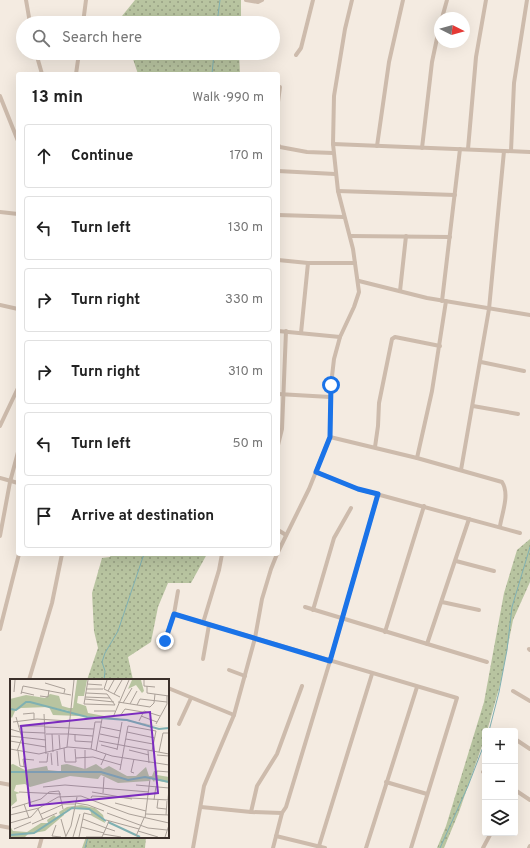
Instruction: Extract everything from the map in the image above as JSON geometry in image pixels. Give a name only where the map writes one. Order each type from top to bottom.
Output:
[{"type":"street","points":[[26,0],[29,16]]},
{"type":"street","points":[[84,16],[86,0]]},
{"type":"street","points":[[246,0],[258,2],[262,0]]},
{"type":"street","points":[[296,55],[301,48],[313,0]]},
{"type":"street","points":[[280,548],[316,472],[330,437],[330,397],[334,359],[340,337],[354,308],[359,292],[359,281],[350,236],[338,191],[333,153],[334,96],[345,29],[352,0]]},
{"type":"street","points":[[377,146],[389,62],[403,0]]},
{"type":"street","points":[[444,12],[447,0]]},
{"type":"street","points":[[468,149],[476,57],[486,0]]},
{"type":"street","points":[[511,151],[515,76],[527,0]]},
{"type":"street","points":[[422,148],[435,48]]},
{"type":"street","points":[[38,60],[41,72]]},
{"type":"street","points":[[76,72],[78,60]]},
{"type":"street","points":[[0,96],[16,135]]},
{"type":"street","points":[[333,144],[530,152]]},
{"type":"street","points":[[280,147],[307,152],[333,153]]},
{"type":"street","points":[[417,458],[427,420],[440,346],[460,149]]},
{"type":"street","points":[[461,470],[489,309],[504,151]]},
{"type":"street","points":[[280,171],[335,174]]},
{"type":"street","points":[[338,191],[455,195]]},
{"type":"street","points":[[0,212],[16,214]]},
{"type":"street","points":[[280,215],[344,217]]},
{"type":"street","points":[[350,236],[450,237]]},
{"type":"street","points":[[400,290],[406,236]]},
{"type":"street","points":[[280,260],[308,263],[355,263]]},
{"type":"street","points":[[301,333],[308,263]]},
{"type":"street","points":[[359,281],[444,301],[530,315]]},
{"type":"street","points":[[0,305],[16,309]]},
{"type":"street","points":[[280,331],[340,337]]},
{"type":"street","points":[[280,437],[282,429],[286,331]]},
{"type":"street","points":[[375,447],[379,403],[392,339],[395,337],[440,346]]},
{"type":"street","points":[[481,362],[524,371]]},
{"type":"street","points":[[0,426],[16,394]]},
{"type":"street","points":[[280,394],[330,397]]},
{"type":"street","points":[[473,406],[518,414]]},
{"type":"street","points":[[330,437],[375,447],[502,482],[505,486],[506,495],[500,526]]},
{"type":"street","points":[[0,536],[10,482],[16,460]]},
{"type":"street","points":[[316,472],[358,489],[500,526],[520,533]]},
{"type":"street","points":[[0,478],[16,483]]},
{"type":"street","points":[[273,848],[282,813],[286,807],[343,618],[378,494]]},
{"type":"street","points":[[385,632],[424,506]]},
{"type":"street","points":[[313,610],[334,538],[351,508]]},
{"type":"street","points":[[427,644],[469,519]]},
{"type":"street","points":[[280,531],[286,535]]},
{"type":"street","points":[[0,629],[18,556]]},
{"type":"street","points":[[29,679],[52,603],[62,556]]},
{"type":"street","points":[[203,623],[219,570],[222,556]]},
{"type":"street","points":[[193,848],[204,786],[234,715],[255,638],[262,599],[277,556]]},
{"type":"street","points":[[456,561],[494,571]]},
{"type":"street","points":[[165,641],[174,614],[178,591]]},
{"type":"street","points":[[442,602],[479,610]]},
{"type":"street","points":[[305,607],[487,662]]},
{"type":"street","points":[[174,614],[457,698],[411,848]]},
{"type":"street","points":[[203,659],[209,625]]},
{"type":"street","points":[[229,670],[245,676]]},
{"type":"street","points":[[319,846],[372,674]]},
{"type":"street","points":[[251,812],[257,786],[277,754],[302,686]]},
{"type":"street","points":[[366,848],[416,687]]},
{"type":"street","points":[[169,688],[234,715]]},
{"type":"street","points":[[513,691],[530,701]]},
{"type":"street","points":[[179,724],[191,698]]},
{"type":"street","points":[[518,741],[530,749]]},
{"type":"street","points":[[386,782],[427,794]]},
{"type":"street","points":[[0,783],[10,785]]},
{"type":"street","points":[[518,792],[530,800]]},
{"type":"street","points":[[201,807],[251,812],[282,813]]},
{"type":"street","points":[[0,826],[10,828]]},
{"type":"street","points":[[276,836],[324,848]]},
{"type":"street","points":[[483,848],[489,836]]},
{"type":"street","points":[[39,848],[42,838]]},
{"type":"green space","points":[[135,0],[241,0],[241,16],[122,16]]},
{"type":"green space","points":[[133,60],[239,60],[240,72],[137,72]]},
{"type":"green space","points":[[530,539],[530,582],[513,620],[500,685],[488,728],[482,728],[482,746],[459,812],[444,848],[437,848],[446,826],[484,702],[504,593],[517,550]]},
{"type":"green space","points":[[206,556],[191,583],[168,583],[158,607],[151,642],[128,657],[133,679],[87,679],[98,648],[94,631],[92,593],[102,558]]},
{"type":"green space","points":[[86,838],[146,838],[145,848],[82,848]]},
{"type":"waterway","points":[[218,16],[220,0]]},
{"type":"waterway","points":[[212,72],[213,60]]},
{"type":"waterway","points":[[490,728],[499,692],[507,650],[512,607],[530,547]]},
{"type":"waterway","points":[[104,679],[105,671],[102,662],[105,653],[118,631],[143,556]]},
{"type":"waterway","points":[[440,848],[468,786],[482,750]]},
{"type":"waterway","points":[[85,848],[88,838]]},
{"type":"route","points":[[165,641],[174,614],[330,661],[378,494],[358,489],[316,472],[330,437],[331,385]]}]
